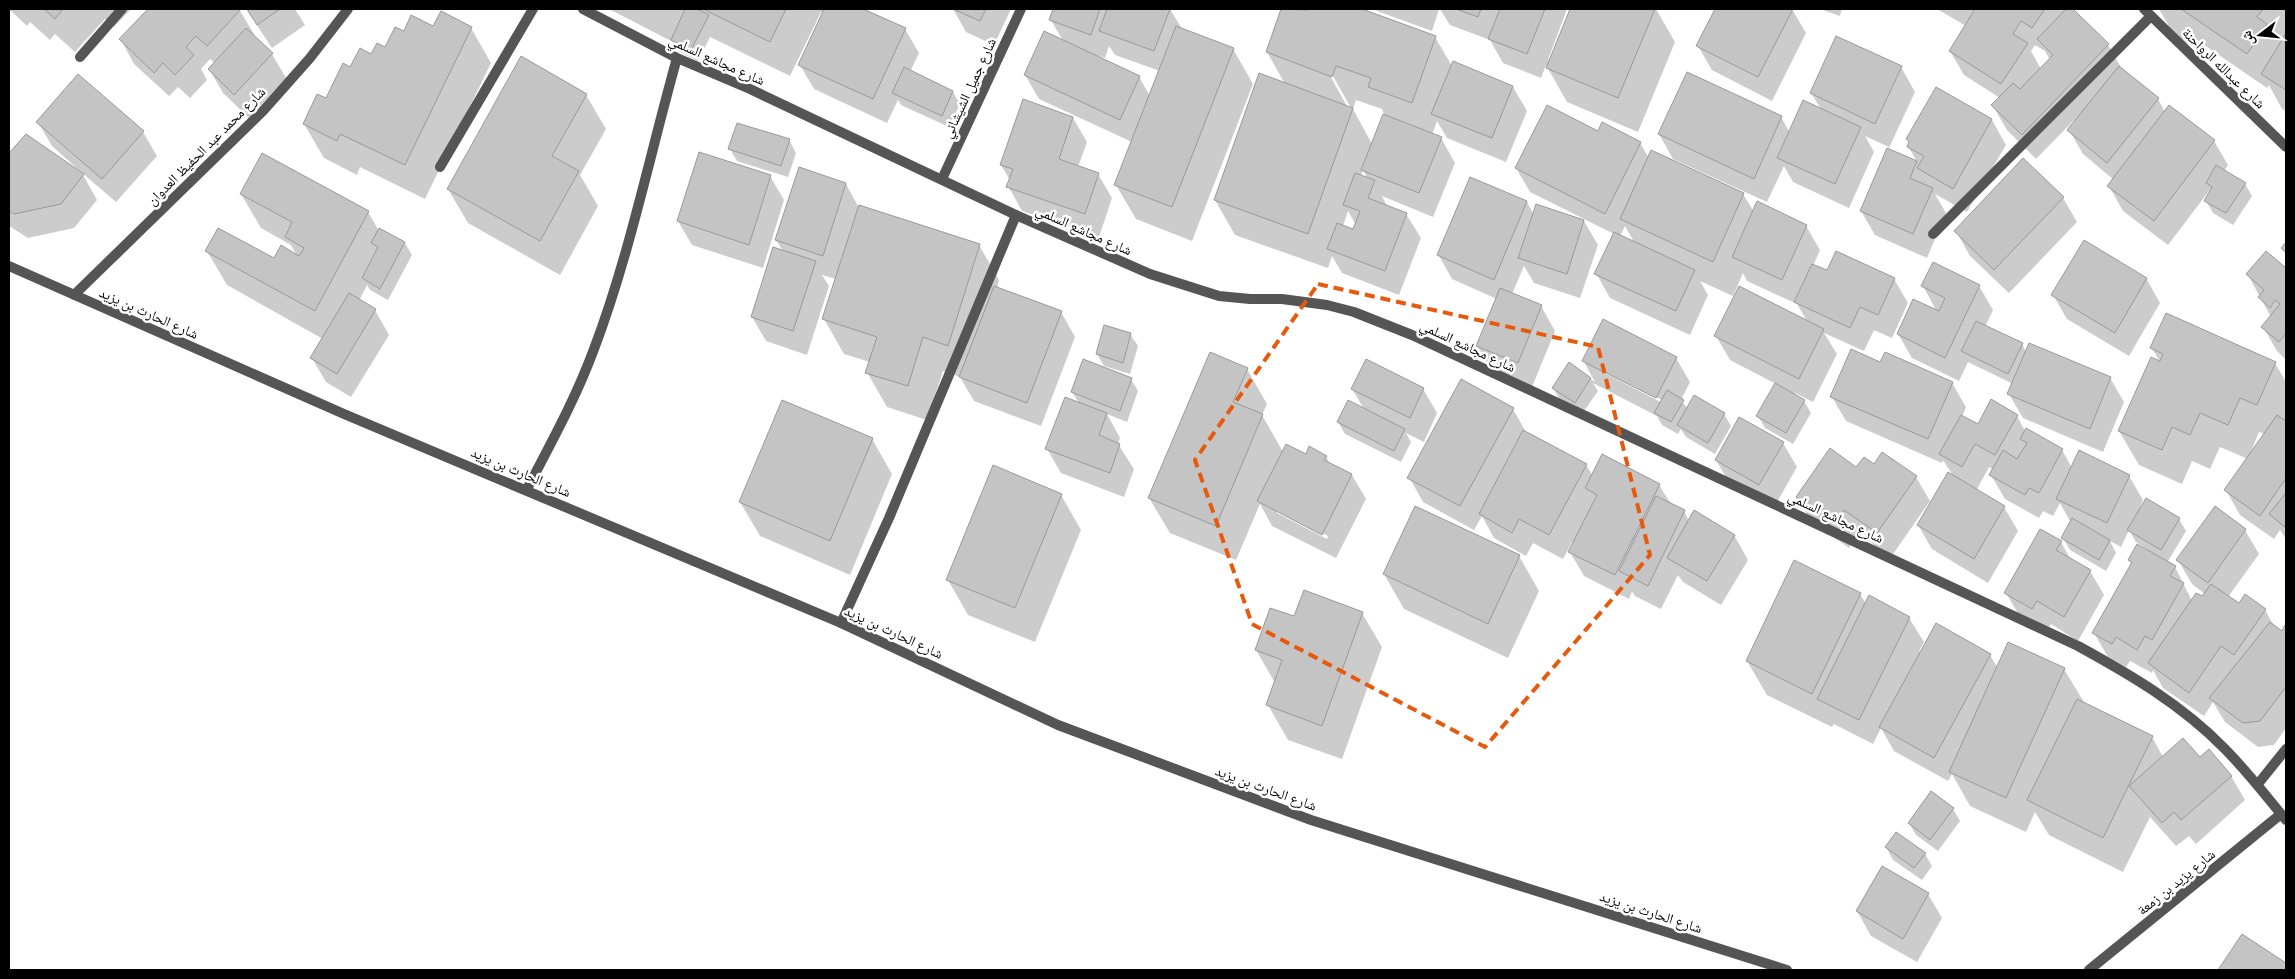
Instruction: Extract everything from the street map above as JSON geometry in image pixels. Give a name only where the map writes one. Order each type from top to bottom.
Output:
[{"type":"street","points":[[80,57],[122,9]]},
{"type":"street","name":"شارع محمد عبد الحفيظ العدوان","points":[[74,295],[263,111],[310,58],[348,9]]},
{"type":"street","points":[[440,167],[533,9]]},
{"type":"street","name":"شارع مجاشع السلمي","points":[[583,9],[677,58],[750,89],[1016,215],[1150,274],[1219,296],[1243,299],[1282,299],[1327,305],[1354,312],[1412,335],[2086,650],[2124,671],[2184,712],[2224,747],[2258,784],[2284,817]]},
{"type":"street","name":"شارع جميل الشيشاني","points":[[942,179],[1021,9]]},
{"type":"street","points":[[1933,234],[2147,12]]},
{"type":"street","name":"شارع عبدالله الرواحنة","points":[[2147,12],[2286,147]]},
{"type":"street","points":[[526,489],[567,414],[594,350],[615,290],[677,58]]},
{"type":"street","points":[[841,623],[892,509],[1016,215]]},
{"type":"street","name":"شارع الحارث بن يزيد","points":[[9,266],[344,414],[841,623],[1058,724],[1311,820],[1787,970]]},
{"type":"street","points":[[2258,784],[2286,749]]},
{"type":"street","name":"شارع يزيد بن زمعة","points":[[2089,970],[2284,817]]},
{"type":"highlighted area","points":[[1318,284],[1598,347],[1650,555],[1485,747],[1252,624],[1195,460]]},
{"type":"building","points":[[44,9],[63,9],[55,19]]},
{"type":"building","points":[[148,9],[241,9],[207,46],[196,36],[186,47],[194,55],[175,75],[163,63],[154,73],[119,39]]},
{"type":"building","points":[[247,9],[280,9],[257,25]]},
{"type":"building","points":[[685,9],[697,9],[709,15],[691,50],[671,40]]},
{"type":"building","points":[[703,9],[786,9],[770,42]]},
{"type":"building","points":[[824,9],[863,9],[906,28],[873,99],[798,65]]},
{"type":"building","points":[[953,9],[986,9],[980,21]]},
{"type":"building","points":[[1053,9],[1100,9],[1091,35],[1049,20]]},
{"type":"building","points":[[1107,9],[1170,9],[1154,51],[1099,31]]},
{"type":"building","points":[[1281,9],[1362,9],[1436,36],[1412,103],[1368,87],[1371,78],[1336,66],[1332,77],[1266,52]]},
{"type":"building","points":[[1456,9],[1481,9],[1478,17]]},
{"type":"building","points":[[1500,9],[1545,9],[1527,54],[1488,39]]},
{"type":"building","points":[[1570,9],[1655,9],[1618,98],[1546,68]]},
{"type":"building","points":[[1715,9],[1793,9],[1758,77],[1696,46]]},
{"type":"building","points":[[1975,9],[2045,9],[2032,28],[2021,21],[2013,34],[2028,43],[2001,84],[1949,51]]},
{"type":"building","points":[[2066,9],[2073,9],[2109,44],[2022,135],[1991,105],[2013,83],[2020,89],[2053,55],[2037,39]]},
{"type":"building","points":[[2181,9],[2263,9],[2257,17],[2267,24],[2247,54]]},
{"type":"building","points":[[441,11],[472,27],[405,165],[340,134],[337,141],[303,124],[317,94],[326,98],[343,63],[350,67],[360,48],[371,54],[377,43],[385,47],[395,27],[404,31],[411,15],[433,26]]},
{"type":"building","points":[[1176,26],[1234,48],[1172,207],[1114,185]]},
{"type":"building","points":[[246,28],[273,53],[234,95],[208,69]]},
{"type":"building","points":[[1044,31],[1140,76],[1120,120],[1024,75]]},
{"type":"building","points":[[2286,33],[2286,90],[2261,74]]},
{"type":"building","points":[[1836,36],[1902,66],[1875,124],[1810,93]]},
{"type":"building","points":[[521,56],[587,94],[552,156],[579,171],[540,241],[447,189]]},
{"type":"building","points":[[1453,61],[1513,86],[1492,138],[1431,114]]},
{"type":"building","points":[[2119,66],[2159,98],[2107,163],[2067,130]]},
{"type":"building","points":[[904,67],[953,91],[942,116],[892,93]]},
{"type":"building","points":[[1687,72],[1782,116],[1754,179],[1658,134]]},
{"type":"building","points":[[1259,73],[1353,108],[1308,234],[1214,200]]},
{"type":"building","points":[[78,74],[144,131],[102,179],[36,122]]},
{"type":"building","points":[[1936,87],[1992,119],[1953,189],[1917,168],[1924,156],[1907,147],[1909,141],[1906,139]]},
{"type":"building","points":[[1023,99],[1073,117],[1059,159],[1099,173],[1085,214],[1006,187],[1013,169],[1000,165]]},
{"type":"building","points":[[1803,100],[1861,127],[1835,184],[1777,158]]},
{"type":"building","points":[[1547,105],[1598,131],[1602,122],[1641,142],[1605,214],[1515,168]]},
{"type":"building","points":[[2169,105],[2215,140],[2154,221],[2107,186]]},
{"type":"building","points":[[1383,114],[1442,137],[1419,193],[1361,170]]},
{"type":"building","points":[[737,123],[790,139],[781,166],[728,149]]},
{"type":"building","points":[[26,134],[84,174],[61,204],[14,214],[9,211],[9,153]]},
{"type":"building","points":[[1887,148],[1917,161],[1910,178],[1933,188],[1913,234],[1860,211]]},
{"type":"building","points":[[1651,150],[1744,193],[1713,262],[1620,219]]},
{"type":"building","points":[[699,152],[771,175],[749,245],[677,221]]},
{"type":"building","points":[[262,153],[369,211],[315,311],[205,251],[218,228],[274,258],[281,245],[299,256],[304,248],[285,237],[292,222],[240,194]]},
{"type":"building","points":[[2023,158],[2064,197],[1994,270],[1954,231]]},
{"type":"building","points":[[2216,165],[2246,183],[2226,213],[2204,201],[2212,187],[2206,183]]},
{"type":"building","points":[[799,167],[846,183],[823,256],[775,240]]},
{"type":"building","points":[[1355,173],[1375,180],[1368,198],[1407,213],[1385,271],[1327,249],[1337,223],[1353,229],[1360,211],[1343,205]]},
{"type":"building","points":[[1470,177],[1527,201],[1494,280],[1437,255]]},
{"type":"building","points":[[1757,201],[1807,225],[1782,280],[1732,257]]},
{"type":"building","points":[[1536,204],[1584,220],[1567,274],[1518,258]]},
{"type":"building","points":[[859,205],[980,244],[948,346],[923,337],[908,386],[865,373],[877,337],[822,319]]},
{"type":"building","points":[[379,228],[405,242],[380,289],[362,278],[378,247],[371,243]]},
{"type":"building","points":[[1614,232],[1695,270],[1676,311],[1594,274]]},
{"type":"building","points":[[2084,240],[2147,278],[2115,333],[2051,295]]},
{"type":"building","points":[[2286,242],[2286,253],[2281,248]]},
{"type":"building","points":[[773,247],[816,261],[793,331],[751,317]]},
{"type":"building","points":[[1836,251],[1895,278],[1878,315],[1860,307],[1850,328],[1794,302],[1812,264],[1827,270]]},
{"type":"building","points":[[2266,251],[2286,268],[2286,334],[2279,342],[2261,327],[2280,304],[2275,300],[2270,308],[2258,297],[2264,290],[2246,274]]},
{"type":"building","points":[[1933,262],[1980,285],[1945,358],[1897,334],[1913,299],[1939,311],[1945,298],[1921,286]]},
{"type":"building","points":[[994,286],[1062,311],[1027,403],[959,377]]},
{"type":"building","points":[[1739,286],[1824,329],[1799,379],[1714,336]]},
{"type":"building","points":[[1500,288],[1542,305],[1518,363],[1476,346]]},
{"type":"building","points":[[349,293],[376,309],[337,374],[310,358]]},
{"type":"building","points":[[2166,313],[2276,362],[2257,405],[2240,398],[2228,425],[2200,413],[2190,435],[2172,427],[2162,450],[2118,431],[2151,357],[2160,361],[2163,354],[2150,348]]},
{"type":"building","points":[[1603,319],[1677,357],[1656,398],[1582,361]]},
{"type":"building","points":[[1976,321],[2023,343],[2008,374],[1961,351]]},
{"type":"building","points":[[1104,325],[1131,333],[1123,363],[1096,354]]},
{"type":"building","points":[[2029,343],[2111,377],[2090,429],[2007,394]]},
{"type":"building","points":[[1851,349],[1880,362],[1885,352],[1953,382],[1928,439],[1830,397]]},
{"type":"building","points":[[1210,352],[1248,368],[1233,402],[1263,414],[1216,526],[1148,498]]},
{"type":"building","points":[[1083,359],[1132,378],[1120,411],[1071,392]]},
{"type":"building","points":[[1366,359],[1424,388],[1410,418],[1351,389]]},
{"type":"building","points":[[1569,362],[1591,378],[1575,403],[1552,388]]},
{"type":"building","points":[[1461,379],[1514,408],[1460,506],[1407,478]]},
{"type":"building","points":[[1775,383],[1805,400],[1786,433],[1756,416]]},
{"type":"building","points":[[1667,390],[1684,400],[1671,422],[1654,413]]},
{"type":"building","points":[[1694,395],[1725,413],[1708,443],[1677,425]]},
{"type":"building","points":[[1065,397],[1107,413],[1099,435],[1120,444],[1110,473],[1045,449]]},
{"type":"building","points":[[1991,399],[2018,415],[1995,455],[1975,444],[1962,467],[1939,454],[1961,415],[1978,424]]},
{"type":"building","points":[[782,400],[873,438],[830,541],[739,502]]},
{"type":"building","points":[[1348,400],[1405,429],[1394,451],[1337,422]]},
{"type":"building","points":[[2277,415],[2286,421],[2286,478],[2260,516],[2224,490]]},
{"type":"building","points":[[1739,417],[1784,442],[1759,485],[1715,460]]},
{"type":"building","points":[[2026,428],[2063,449],[2039,493],[2029,488],[2025,495],[1989,475],[2003,450],[2017,459],[2027,443],[2020,439]]},
{"type":"building","points":[[1523,430],[1587,464],[1549,535],[1519,519],[1512,533],[1479,514]]},
{"type":"building","points":[[1286,444],[1306,454],[1309,446],[1327,456],[1324,460],[1352,474],[1322,535],[1257,501]]},
{"type":"building","points":[[1830,448],[1856,467],[1864,457],[1874,464],[1882,452],[1917,476],[1877,533],[1844,510],[1835,524],[1796,497]]},
{"type":"building","points":[[2079,450],[2130,475],[2107,523],[2056,499]]},
{"type":"building","points":[[1602,454],[1660,484],[1615,575],[1568,552],[1597,495],[1585,488]]},
{"type":"building","points":[[993,465],[1062,494],[1015,608],[946,580]]},
{"type":"building","points":[[1948,472],[2005,506],[1974,559],[1917,525]]},
{"type":"building","points":[[2286,493],[2286,528],[2269,514]]},
{"type":"building","points":[[1656,496],[1685,510],[1648,586],[1619,571]]},
{"type":"building","points":[[2146,498],[2180,518],[2161,550],[2127,530]]},
{"type":"building","points":[[1415,506],[1520,555],[1488,624],[1383,574]]},
{"type":"building","points":[[2215,506],[2246,529],[2208,583],[2176,560]]},
{"type":"building","points":[[1694,510],[1735,535],[1707,581],[1667,558]]},
{"type":"building","points":[[2072,518],[2110,540],[2099,560],[2061,538]]},
{"type":"building","points":[[2040,529],[2062,541],[2056,550],[2091,570],[2064,617],[2037,601],[2032,609],[2004,593]]},
{"type":"building","points":[[2137,544],[2176,566],[2170,576],[2184,583],[2152,640],[2145,636],[2137,650],[2116,637],[2112,644],[2092,633],[2132,562],[2128,560]]},
{"type":"building","points":[[1794,560],[1861,593],[1812,694],[1746,661]]},
{"type":"building","points":[[2211,584],[2239,603],[2245,594],[2266,609],[2234,655],[2221,646],[2189,693],[2148,663],[2196,593],[2202,596]]},
{"type":"building","points":[[1304,590],[1363,612],[1322,726],[1266,705],[1282,660],[1255,650],[1270,608],[1294,616]]},
{"type":"building","points":[[1869,595],[1910,617],[1859,720],[1817,699]]},
{"type":"building","points":[[2270,622],[2282,631],[2286,623],[2286,687],[2260,721],[2243,723],[2209,698]]},
{"type":"building","points":[[1936,623],[1991,654],[1934,758],[1879,727]]},
{"type":"building","points":[[2008,642],[2065,668],[2006,798],[1949,772]]},
{"type":"building","points":[[2077,699],[2153,736],[2103,838],[2027,800]]},
{"type":"building","points":[[2183,738],[2200,757],[2209,749],[2232,776],[2181,820],[2174,812],[2162,823],[2129,786]]},
{"type":"building","points":[[1931,791],[1954,808],[1930,840],[1908,823]]},
{"type":"building","points":[[1896,832],[1926,853],[1914,868],[1885,847]]},
{"type":"building","points":[[1882,866],[1929,893],[1903,939],[1856,911]]},
{"type":"building","points":[[2242,934],[2286,963],[2286,970],[2218,970]]}]
